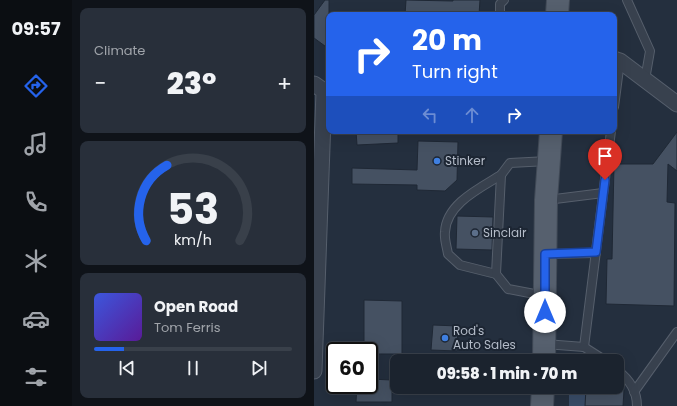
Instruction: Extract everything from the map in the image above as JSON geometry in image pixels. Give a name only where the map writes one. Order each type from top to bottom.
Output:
[{"type":"main road","points":[[557,12],[558,0]]},
{"type":"main road","points":[[544,352],[546,200],[551,134]]},
{"type":"main road","points":[[542,406],[543,394]]},
{"type":"street","points":[[617,60],[677,104]]},
{"type":"street","points":[[314,84],[324,92],[318,136],[314,371]]},
{"type":"lane","points":[[500,12],[500,4],[504,0]]},
{"type":"lane","points":[[627,0],[650,51],[645,80]]},
{"type":"lane","points":[[584,347],[611,134]]},
{"type":"lane","points":[[545,296],[508,289],[496,274],[460,265],[448,254],[445,232],[450,212],[472,193],[501,175],[510,163],[548,161]]},
{"type":"lane","points":[[496,274],[501,175]]},
{"type":"lane","points":[[546,200],[603,192]]},
{"type":"lane","points":[[545,254],[596,252]]},
{"type":"lane","points":[[634,392],[677,332]]},
{"type":"lane","points":[[544,352],[584,347],[595,354]]},
{"type":"lane","points":[[624,375],[629,379],[637,398],[638,406]]},
{"type":"building","points":[[325,0],[329,0],[329,12],[326,12],[326,47],[314,38],[314,15]]},
{"type":"building","points":[[406,0],[480,0],[479,12],[405,12]]},
{"type":"building","points":[[677,132],[677,171],[668,164],[667,202],[675,203],[674,306],[606,304],[607,259],[612,259],[614,164],[653,164]]},
{"type":"building","points":[[356,134],[398,134],[398,143],[357,145]]},
{"type":"building","name":"Stinker","points":[[418,141],[458,142],[457,180],[445,191],[417,190],[417,185],[352,184],[352,168],[417,170]]},
{"type":"building","name":"Sinclair","points":[[457,216],[493,217],[492,250],[456,249]]},
{"type":"building","points":[[364,300],[402,301],[402,354],[378,354],[378,342],[364,342]]},
{"type":"building","name":"Rod's Auto Sales","points":[[433,325],[458,326],[457,351],[431,350]]},
{"type":"building","points":[[378,379],[390,380],[390,394],[392,394],[392,402],[356,402],[356,394],[378,394]]},
{"type":"building","points":[[586,394],[624,394],[623,406],[585,406]]},
{"type":"waterway","points":[[578,394],[578,406]]},
{"type":"place","name":"Stinker","points":[[437,161]]},
{"type":"place","name":"Sinclair","points":[[475,233]]},
{"type":"place","name":"Rod's Auto Sales","points":[[445,338]]},
{"type":"route","points":[[545,312],[545,254],[596,252],[605,180]]}]
